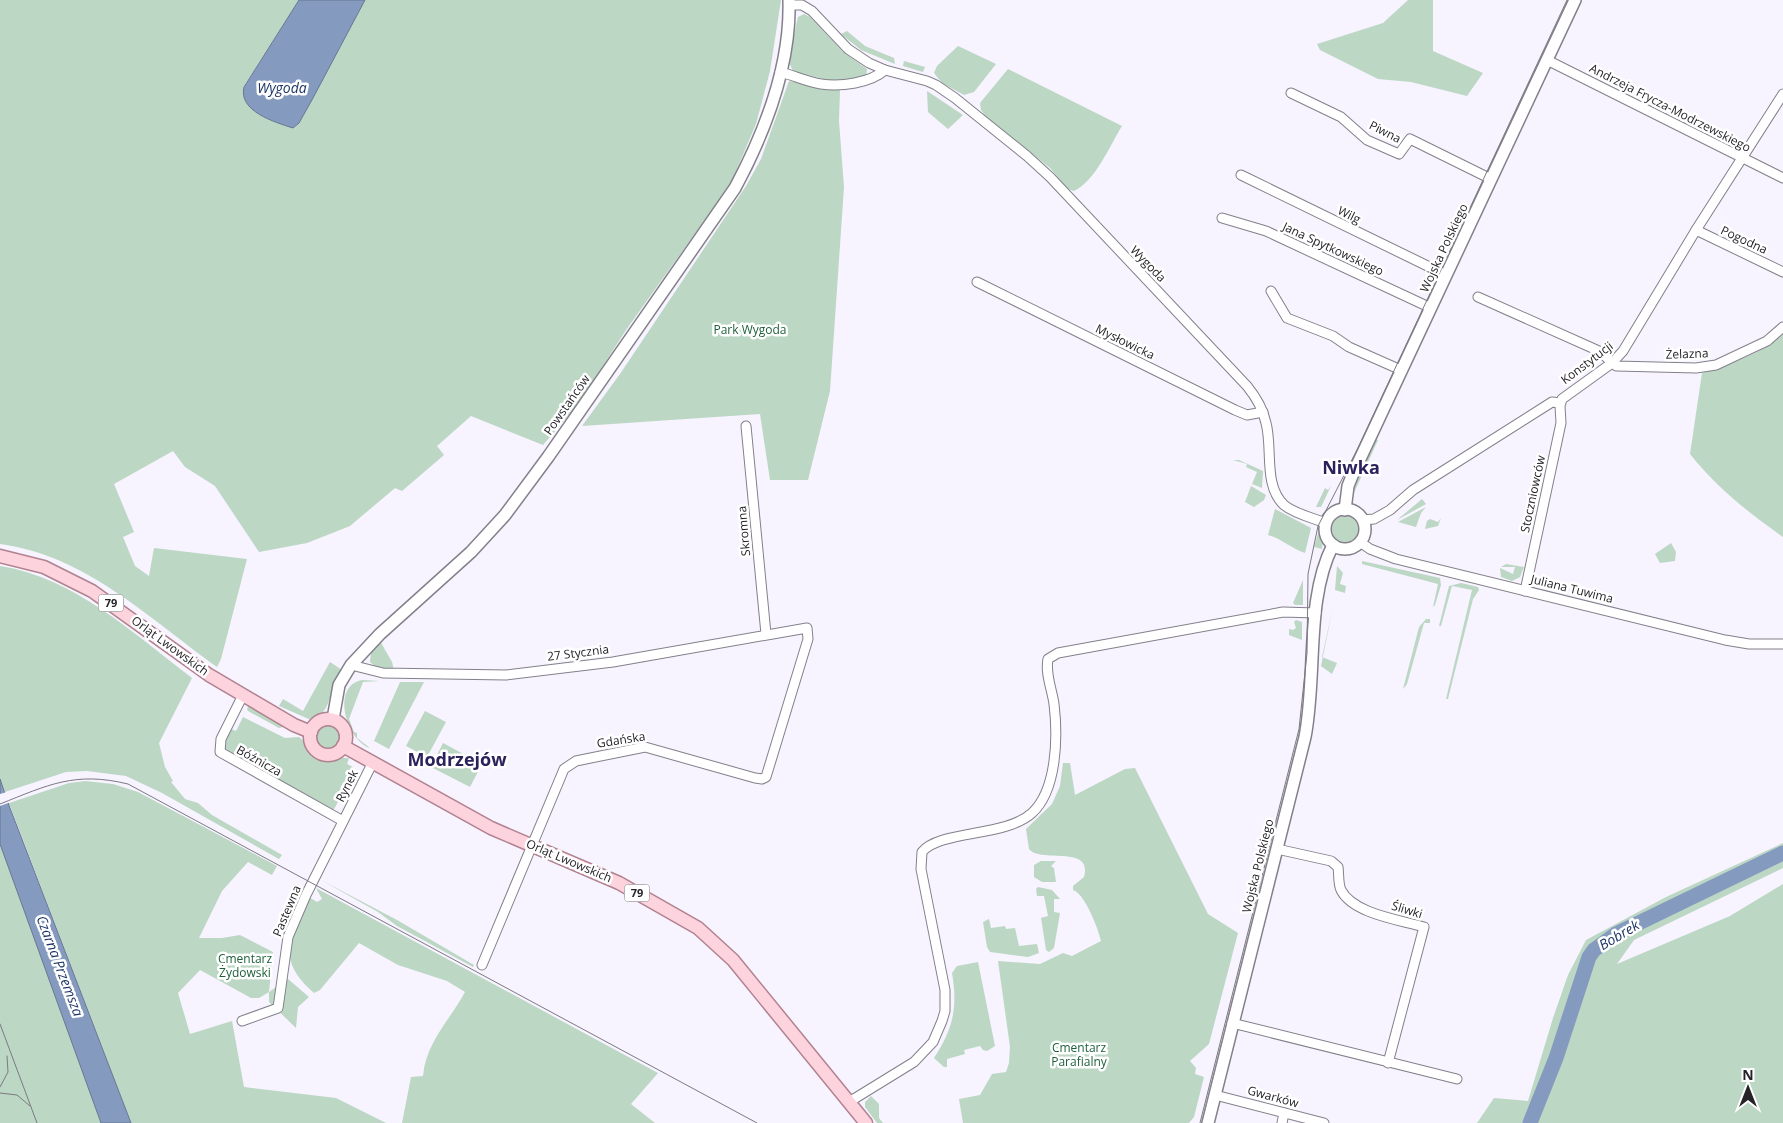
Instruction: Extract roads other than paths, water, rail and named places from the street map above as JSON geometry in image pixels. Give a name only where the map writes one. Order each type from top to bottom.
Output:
[{"type":"main road","name":"Wojska Polskiego","points":[[1346,510],[1348,486],[1352,476],[1575,0]]},
{"type":"main road","name":"Powstańców","points":[[332,720],[339,684],[351,665],[380,634],[480,542],[505,515],[543,465],[735,188],[761,133],[780,72],[789,2]]},
{"type":"main road","points":[[1346,510],[1368,519],[1360,542],[1346,549],[1333,545],[1327,537],[1326,523],[1336,512],[1346,510]]},
{"type":"main road","name":"Wojska Polskiego","points":[[1208,1123],[1307,725],[1321,573],[1333,545]]},
{"type":"main road","name":"Orląt Lwowskich","points":[[0,556],[44,567],[92,591],[191,663],[294,725],[311,732]]},
{"type":"main road","points":[[332,720],[345,730],[344,746],[335,754],[324,754],[311,744],[311,732],[319,721],[332,720]]},
{"type":"main road","name":"Orląt Lwowskich","points":[[344,746],[491,828],[619,883],[672,912],[707,936],[733,960],[866,1123]]},
{"type":"street","name":"Wygoda","points":[[789,2],[802,5],[812,11],[848,49],[885,70],[936,85],[968,108],[1038,165],[1247,386],[1262,412],[1268,435],[1272,481],[1278,498],[1291,510],[1326,523]]},
{"type":"street","name":"Andrzeja Frycza-Modrzewskiego","points":[[1547,60],[1783,178]]},
{"type":"street","points":[[780,72],[822,84],[842,84],[876,78],[885,70]]},
{"type":"street","name":"Piwna","points":[[1291,93],[1341,117],[1366,140],[1399,154],[1410,139],[1491,179]]},
{"type":"street","name":"Konstytucji","points":[[1368,519],[1390,510],[1413,490],[1552,402],[1560,403],[1564,395],[1612,363],[1635,335],[1696,230],[1783,94]]},
{"type":"street","name":"Wilg","points":[[1241,175],[1446,275]]},
{"type":"street","name":"Jana Spytkowskiego","points":[[1222,218],[1266,231],[1431,308]]},
{"type":"street","name":"Pogodna","points":[[1696,230],[1783,272]]},
{"type":"street","name":"Mysłowicka","points":[[978,282],[1236,410],[1247,415],[1262,412]]},
{"type":"street","points":[[1271,291],[1287,318],[1333,336],[1349,347],[1401,370]]},
{"type":"street","points":[[1478,297],[1599,351],[1612,363]]},
{"type":"street","name":"Żelazna","points":[[1612,363],[1616,366],[1632,368],[1696,368],[1716,365],[1767,341],[1783,327]]},
{"type":"street","name":"Stoczniowców","points":[[1525,591],[1561,423],[1560,403]]},
{"type":"street","name":"Skromna","points":[[746,426],[766,634]]},
{"type":"street","name":"Juliana Tuwima","points":[[1360,542],[1370,549],[1396,559],[1726,640],[1749,644],[1783,644]]},
{"type":"street","points":[[849,1102],[914,1062],[927,1051],[938,1032],[945,1011],[945,990],[920,857],[922,852],[930,844],[1022,822],[1046,797],[1053,761],[1054,720],[1047,671],[1048,659],[1058,653],[1245,618],[1283,612],[1316,613]]},
{"type":"street","name":"27 Stycznia","points":[[351,665],[383,673],[506,675],[613,662],[807,628]]},
{"type":"street","name":"Gdańska","points":[[482,965],[564,769],[576,761],[645,747],[755,778],[762,779],[766,777],[808,639],[807,628]]},
{"type":"street","name":"Bóźnicza","points":[[243,695],[220,739],[220,752],[343,821]]},
{"type":"street","name":"Rynek","points":[[343,821],[373,762]]},
{"type":"street","name":"Pastewna","points":[[242,1021],[278,1008],[288,937],[343,821]]},
{"type":"street","name":"Śliwki","points":[[1276,849],[1330,861],[1338,867],[1341,890],[1356,906],[1424,927],[1388,1062]]},
{"type":"street","points":[[1232,1023],[1457,1079]]},
{"type":"street","name":"Gwarków","points":[[1215,1095],[1324,1123]]},
{"type":"street","points":[[1282,1123],[1284,1113]]},
{"type":"water","name":"Wygoda","points":[[299,0],[365,0],[299,123],[293,128],[268,119],[252,109],[246,103],[244,87]]},
{"type":"water","name":"Czarna Przemsza","points":[[0,779],[131,1123],[101,1123],[0,844]]},
{"type":"waterway","name":"Bobrek","points":[[1530,1123],[1556,1058],[1589,957],[1594,950],[1616,934],[1783,853]]},
{"type":"tram line","points":[[1200,1123],[1299,729],[1307,653],[1308,574],[1318,526],[1357,450],[1567,0]]},
{"type":"tram line","points":[[0,804],[62,782],[92,779],[128,784],[757,1123]]},
{"type":"tram line","points":[[0,1024],[37,1123]]},
{"type":"tram line","points":[[0,1087],[8,1072],[7,1056]]},
{"type":"tram line","points":[[0,1093],[17,1095],[30,1106]]},
{"type":"district","name":"Niwka","points":[[1351,468]]},
{"type":"district","name":"Modrzejów","points":[[457,760]]},
{"type":"park label","name":"Park Wygoda","points":[[750,330]]},
{"type":"park label","name":"Cmentarz Żydowski","points":[[245,966]]},
{"type":"park label","name":"Cmentarz Parafialny","points":[[1079,1055]]}]
